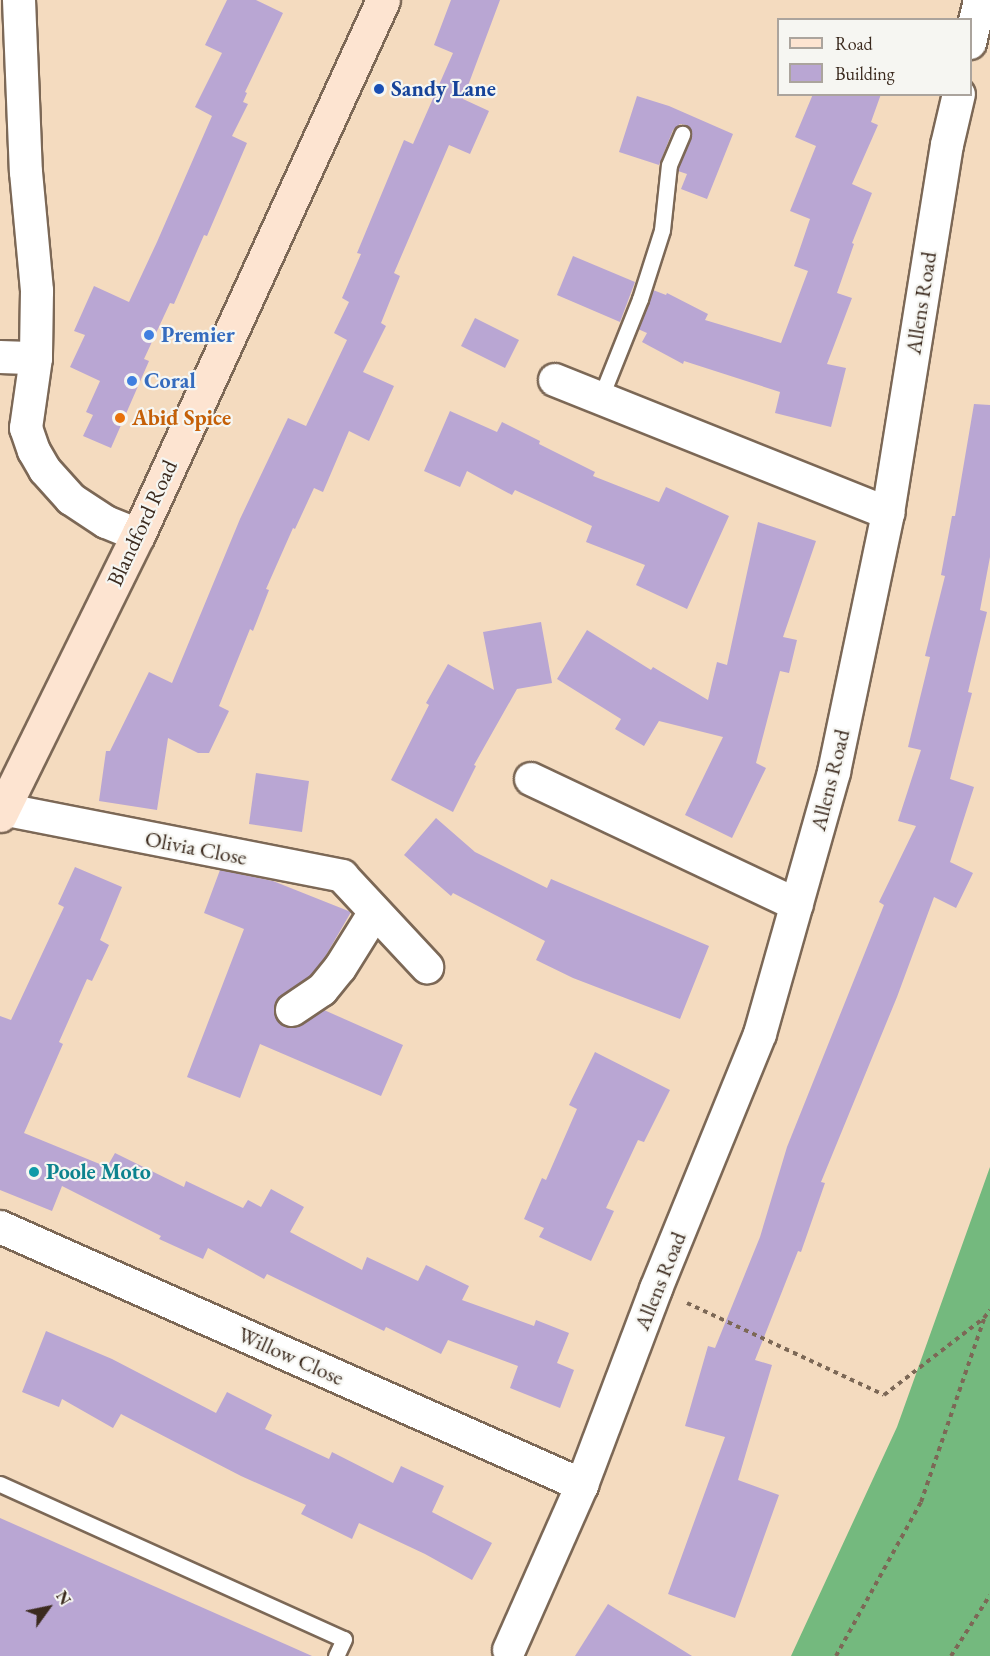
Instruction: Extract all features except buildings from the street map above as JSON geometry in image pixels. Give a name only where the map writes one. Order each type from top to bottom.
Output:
[{"type":"main road","name":"Blandford Road","points":[[1,812],[138,535],[383,0]]},
{"type":"street","points":[[19,0],[26,172],[37,291],[36,358],[26,428],[34,452],[45,470],[71,499],[106,522],[138,535]]},
{"type":"street","points":[[972,34],[980,0]]},
{"type":"street","name":"Allens Road","points":[[509,1650],[582,1485],[656,1288],[760,1034],[834,772],[888,513],[947,145],[959,96]]},
{"type":"street","points":[[0,357],[36,358]]},
{"type":"street","points":[[555,380],[888,513]]},
{"type":"street","points":[[531,780],[797,905]]},
{"type":"street","name":"Olivia Close","points":[[1,812],[342,876],[427,967]]},
{"type":"street","points":[[292,1010],[322,990],[340,968],[375,912]]},
{"type":"street","name":"Willow Close","points":[[0,1227],[582,1485]]},
{"type":"lane","points":[[600,399],[646,280],[662,230],[669,165],[682,134]]},
{"type":"lane","points":[[0,1484],[344,1639],[336,1656]]},
{"type":"path","points":[[656,1288],[884,1395],[984,1318],[990,1310]]},
{"type":"path","points":[[836,1656],[921,1502],[984,1318]]},
{"type":"path","points":[[951,1656],[990,1595]]},
{"type":"green space","points":[[990,1167],[990,1656],[791,1656],[897,1427]]},
{"type":"place","name":"Sandy Lane","points":[[379,89]]},
{"type":"place","name":"Premier","points":[[149,335]]},
{"type":"place","name":"Coral","points":[[132,381]]},
{"type":"place","name":"Abid Spice","points":[[120,418]]},
{"type":"place","name":"Poole Moto","points":[[34,1172]]}]
